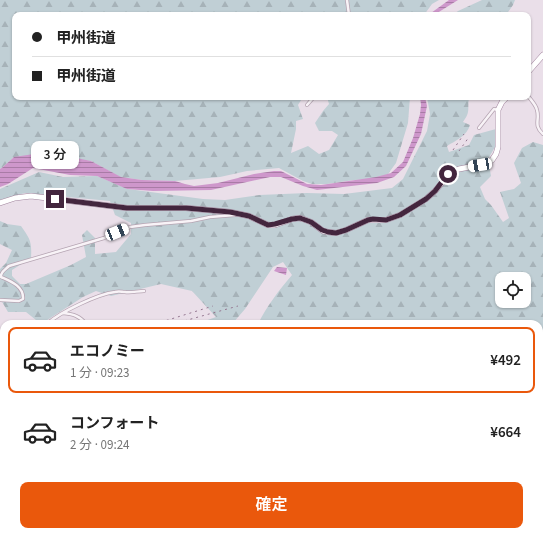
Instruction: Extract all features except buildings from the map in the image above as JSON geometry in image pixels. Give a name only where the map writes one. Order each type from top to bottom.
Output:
[{"type":"highway","points":[[531,69],[543,55]]},
{"type":"highway","points":[[0,203],[15,198],[31,196],[127,208],[198,208],[243,214],[268,225],[296,218],[304,219],[322,230],[336,233],[368,220],[386,220],[400,215],[426,199],[451,172],[485,164],[492,160],[498,147],[498,110],[504,100]]},
{"type":"street","points":[[347,0],[349,12]]},
{"type":"street","points":[[307,105],[311,100]]},
{"type":"street","points":[[531,100],[537,110],[538,128],[543,134]]},
{"type":"street","points":[[479,128],[494,109],[498,110]]},
{"type":"street","points":[[0,300],[19,302],[23,299],[23,295],[18,286],[12,281],[1,278],[0,276],[9,266],[104,238],[130,227],[191,221],[230,215],[241,216],[243,214]]},
{"type":"street","points":[[52,320],[62,313],[101,295],[117,292],[124,293],[144,291]]},
{"type":"street","points":[[62,313],[76,315],[83,320]]},
{"type":"green space","points":[[0,0],[439,0],[432,4],[426,12],[12,12],[12,100],[301,100],[298,105],[303,119],[296,121],[296,129],[291,153],[308,146],[319,154],[329,150],[338,135],[332,131],[319,131],[315,123],[329,104],[328,100],[410,100],[408,123],[396,163],[388,174],[376,179],[312,184],[303,181],[279,168],[247,171],[220,177],[175,181],[142,180],[120,177],[91,161],[14,157],[0,169]]},
{"type":"green space","points":[[482,0],[515,0],[508,12],[457,12]]},
{"type":"green space","points":[[428,100],[469,100],[468,113],[463,122],[470,125],[464,135],[447,146],[449,152],[469,145],[474,135],[496,129],[495,147],[488,159],[491,176],[480,187],[485,199],[503,222],[509,218],[500,192],[514,189],[521,183],[514,163],[522,148],[533,142],[543,145],[543,320],[260,320],[282,286],[292,275],[283,262],[273,267],[245,309],[236,320],[207,320],[216,317],[192,291],[161,284],[111,296],[96,291],[83,297],[47,320],[36,320],[26,312],[8,312],[0,299],[0,269],[6,263],[12,250],[0,244],[0,221],[7,224],[21,226],[30,240],[31,258],[12,270],[12,276],[20,284],[26,284],[86,257],[82,235],[87,230],[95,238],[95,254],[116,252],[131,234],[131,223],[115,215],[110,201],[25,193],[0,200],[0,189],[39,172],[63,177],[97,176],[128,189],[203,199],[225,200],[259,195],[307,193],[344,194],[392,188],[403,179],[427,131],[430,114]]},
{"type":"shaded area","points":[[449,0],[458,0],[439,12],[432,12]]},
{"type":"shaded area","points":[[420,100],[426,100],[427,106],[421,134],[406,166],[394,177],[377,183],[317,190],[281,177],[270,177],[211,190],[153,191],[127,189],[97,176],[70,175],[33,168],[8,184],[0,187],[0,169],[14,157],[47,152],[91,161],[121,177],[142,180],[175,181],[194,186],[218,183],[254,174],[274,171],[281,171],[307,184],[321,185],[376,177],[391,173],[403,162],[413,138],[421,105]]},
{"type":"shaded area","points":[[277,267],[287,268],[286,275],[274,271]]},
{"type":"railway","points":[[453,150],[464,134]]},
{"type":"railway","points":[[459,151],[469,137]]},
{"type":"railway","points":[[168,320],[213,306]]},
{"type":"railway","points":[[187,320],[238,306]]},
{"type":"route","points":[[55,199],[135,209],[198,208],[243,214],[268,225],[300,218],[311,222],[322,230],[336,233],[364,221],[373,219],[386,220],[400,215],[426,199],[435,191],[448,174]]}]
